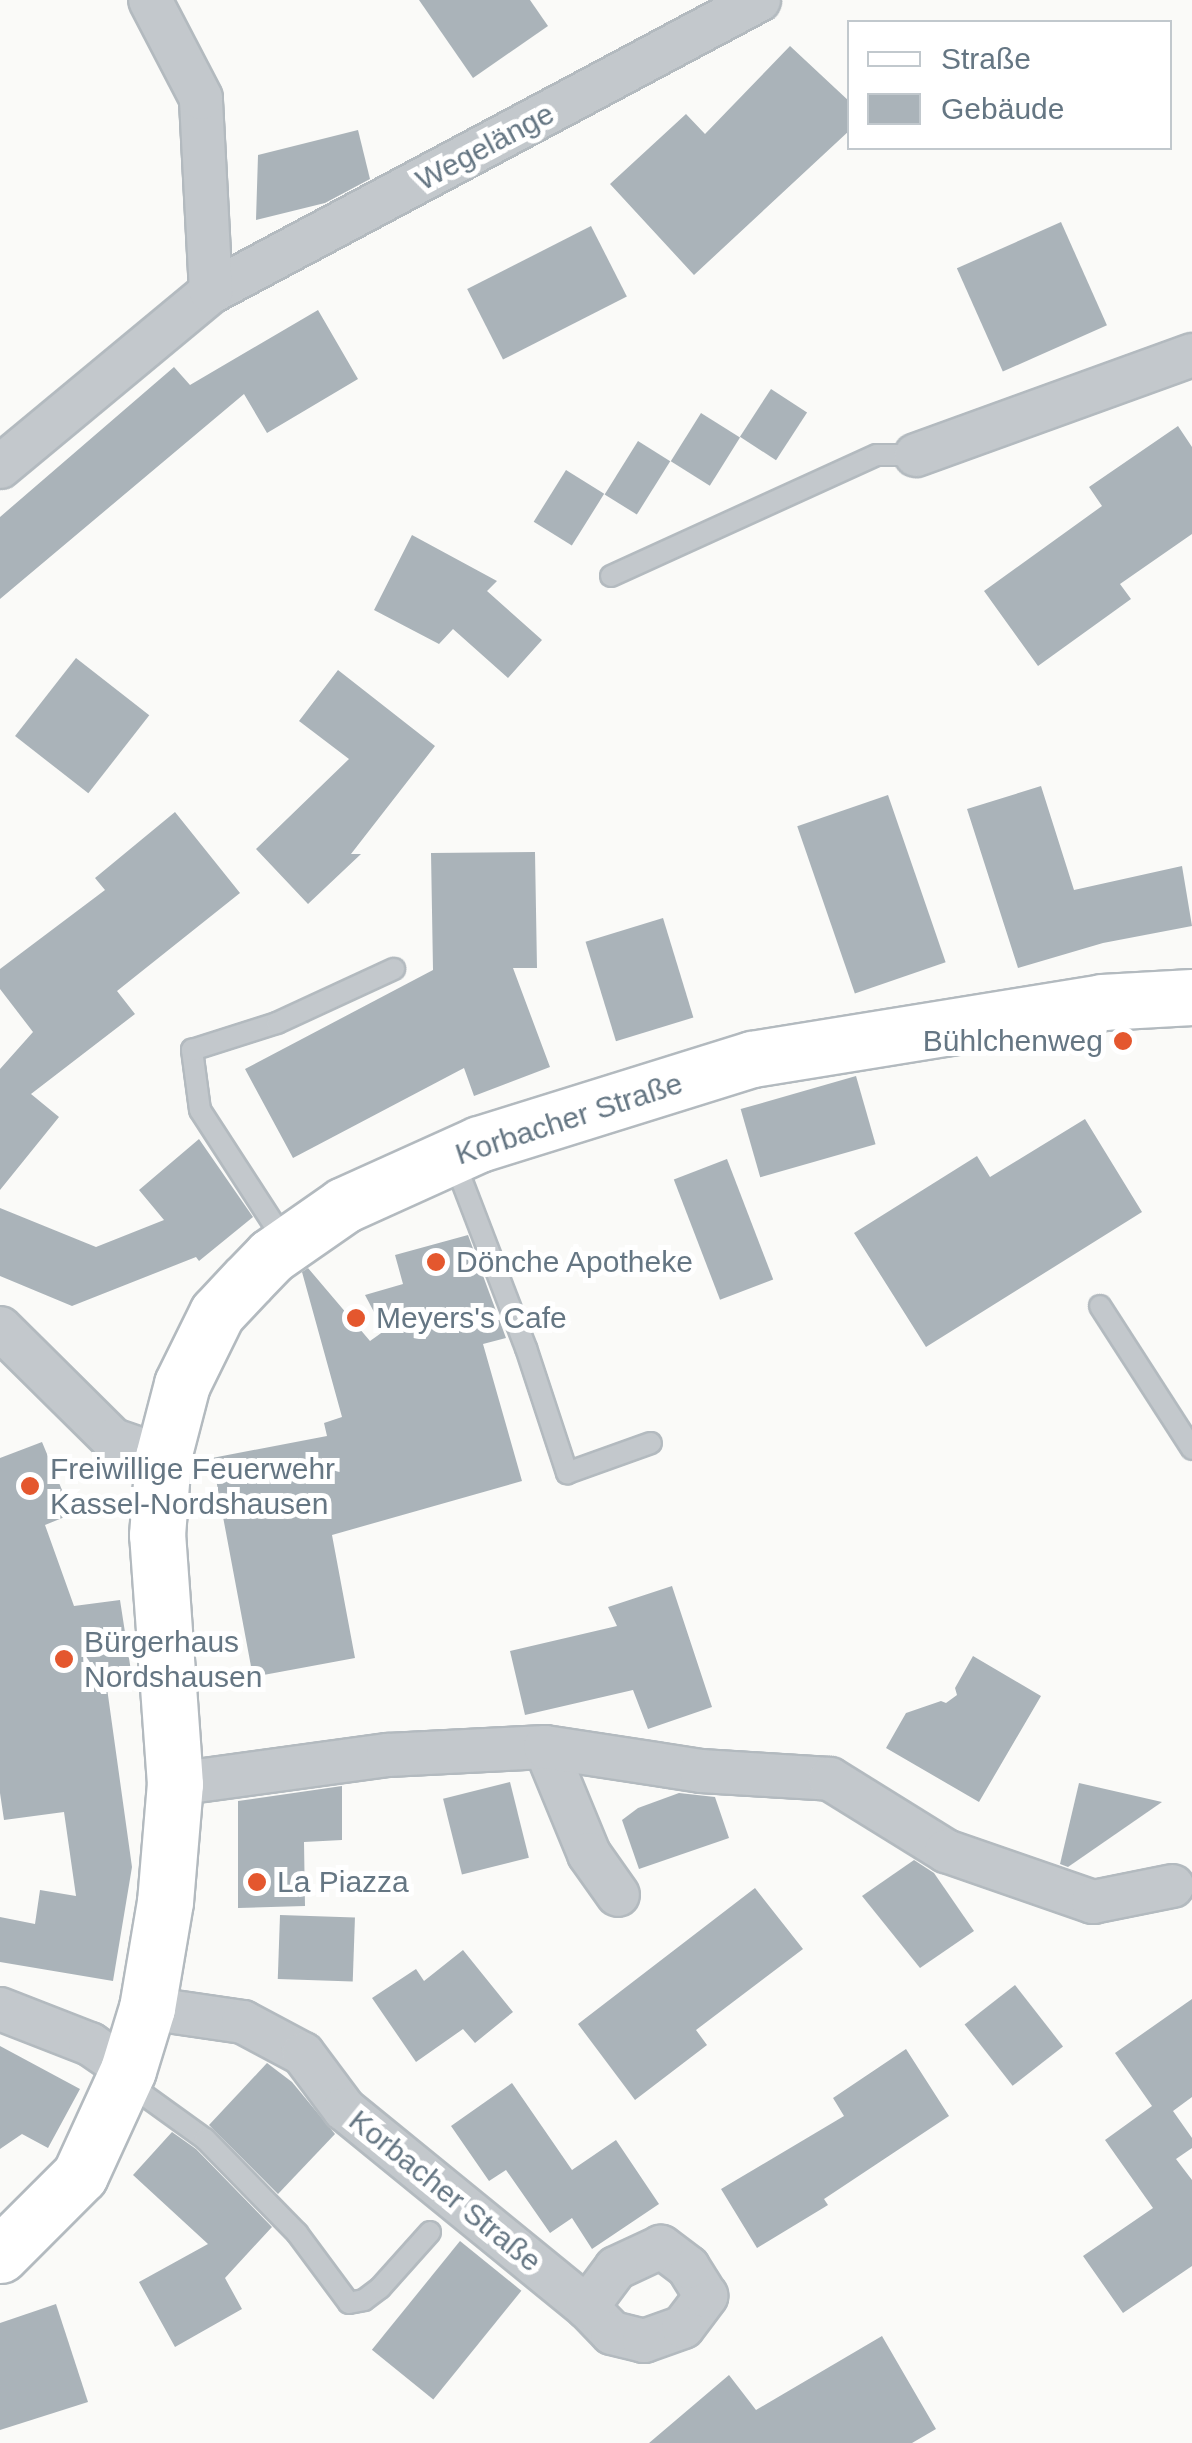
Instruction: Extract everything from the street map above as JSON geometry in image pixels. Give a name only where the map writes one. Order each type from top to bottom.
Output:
[{"type":"street","points":[[150,0],[201,98],[211,292]]},
{"type":"street","name":"Wegelänge","points":[[0,467],[211,292],[759,0]]},
{"type":"street","points":[[916,455],[1192,355]]},
{"type":"street","name":"Korbacher Straße","points":[[0,2255],[80,2176],[126,2075],[147,2008],[165,1902],[175,1784],[156,1535],[163,1457],[182,1384],[216,1313],[288,1244],[344,1205],[452,1156],[752,1060],[1102,1002],[1192,997]]},
{"type":"street","points":[[0,1328],[113,1440],[163,1457]]},
{"type":"street","points":[[544,1747],[589,1854],[618,1895]]},
{"type":"street","points":[[175,1784],[388,1754],[544,1747],[701,1772],[830,1779],[946,1851],[1094,1902],[1172,1886]]},
{"type":"street","name":"Korbacher Straße","points":[[147,2008],[243,2022],[303,2054],[344,2109],[587,2307]]},
{"type":"street","points":[[0,2009],[90,2044],[126,2075]]},
{"type":"lane","points":[[611,576],[877,455],[916,455]]},
{"type":"lane","points":[[288,1244],[200,1110],[192,1050],[277,1023],[394,968]]},
{"type":"lane","points":[[452,1156],[526,1348],[567,1472],[652,1443]]},
{"type":"lane","points":[[1100,1306],[1192,1449]]},
{"type":"lane","points":[[126,2075],[206,2139],[296,2233],[350,2302],[364,2300],[380,2288],[430,2232]]},
{"type":"building","points":[[419,0],[530,0],[548,26],[473,78]]},
{"type":"building","points":[[790,46],[847,99],[847,133],[694,275],[610,184],[686,114],[705,134]]},
{"type":"building","points":[[358,130],[370,179],[325,203],[256,220],[258,155]]},
{"type":"building","points":[[1061,222],[1107,325],[1003,372],[957,268]]},
{"type":"building","points":[[591,226],[627,296],[503,359],[467,289]]},
{"type":"building","points":[[318,310],[358,379],[267,433],[244,394],[0,599],[0,517],[174,367],[190,385]]},
{"type":"building","points":[[771,389],[807,412],[776,460],[740,437]]},
{"type":"building","points":[[701,413],[740,437],[710,486],[671,461]]},
{"type":"building","points":[[1178,426],[1192,447],[1192,534],[1120,584],[1131,599],[1038,666],[984,591],[1102,506],[1089,487]]},
{"type":"building","points":[[638,441],[670,461],[637,515],[605,494]]},
{"type":"building","points":[[566,470],[604,494],[572,546],[534,522]]},
{"type":"building","points":[[412,535],[497,581],[487,591],[542,640],[508,678],[453,629],[439,644],[374,610]]},
{"type":"building","points":[[76,658],[149,715],[88,793],[15,736]]},
{"type":"building","points":[[338,670],[435,746],[351,854],[361,854],[308,904],[256,849],[349,759],[299,721]]},
{"type":"building","points":[[1041,786],[1074,890],[1182,866],[1192,926],[1103,943],[1018,968],[967,809]]},
{"type":"building","points":[[888,795],[946,962],[855,994],[797,826]]},
{"type":"building","points":[[175,812],[240,893],[117,991],[135,1014],[31,1094],[59,1117],[0,1190],[0,1069],[33,1032],[0,989],[0,969],[105,890],[95,878]]},
{"type":"building","points":[[535,852],[537,968],[513,968],[550,1067],[474,1096],[464,1068],[293,1158],[245,1069],[433,970],[431,853]]},
{"type":"building","points":[[663,918],[693,1017],[616,1041],[586,942]]},
{"type":"building","points":[[856,1076],[876,1144],[760,1177],[741,1109]]},
{"type":"building","points":[[1085,1119],[1142,1212],[926,1347],[854,1233],[977,1156],[990,1177]]},
{"type":"building","points":[[199,1139],[253,1217],[199,1261],[196,1257],[72,1306],[0,1276],[0,1208],[96,1247],[164,1220],[139,1190]]},
{"type":"building","points":[[727,1159],[773,1279],[720,1300],[674,1179]]},
{"type":"building","points":[[468,1235],[506,1338],[483,1344],[522,1481],[332,1535],[355,1658],[253,1677],[212,1458],[327,1436],[324,1423],[342,1417],[302,1272],[308,1268],[370,1341],[384,1331],[365,1295],[403,1284],[395,1255]]},
{"type":"building","points":[[42,1442],[72,1514],[45,1525],[74,1606],[120,1600],[133,1684],[107,1688],[132,1867],[113,1981],[0,1962],[0,1917],[35,1924],[40,1890],[76,1896],[64,1812],[4,1820],[0,1793],[0,1458]]},
{"type":"building","points":[[672,1586],[712,1707],[648,1729],[633,1690],[525,1715],[510,1651],[617,1626],[608,1607]]},
{"type":"building","points":[[973,1656],[1041,1696],[979,1802],[886,1748],[906,1713],[941,1701],[946,1703],[957,1695],[955,1688]]},
{"type":"building","points":[[510,1782],[529,1858],[462,1874],[443,1799]]},
{"type":"building","points":[[1079,1783],[1162,1802],[1068,1867],[1060,1864]]},
{"type":"building","points":[[342,1786],[342,1840],[304,1842],[305,1906],[238,1908],[238,1801]]},
{"type":"building","points":[[679,1793],[715,1797],[729,1838],[639,1869],[622,1820],[638,1808]]},
{"type":"building","points":[[914,1860],[934,1873],[974,1931],[920,1968],[862,1896]]},
{"type":"building","points":[[755,1888],[803,1949],[696,2030],[707,2045],[635,2100],[578,2024]]},
{"type":"building","points":[[280,1915],[355,1918],[353,1982],[278,1979]]},
{"type":"building","points":[[463,1950],[513,2012],[475,2043],[463,2029],[416,2062],[372,1998],[416,1969],[424,1981]]},
{"type":"building","points":[[1015,1985],[1063,2046],[1013,2086],[965,2024]]},
{"type":"building","points":[[1192,1999],[1192,2097],[1173,2111],[1192,2138],[1192,2148],[1176,2159],[1192,2180],[1192,2266],[1123,2313],[1083,2256],[1153,2208],[1105,2140],[1152,2106],[1115,2053]]},
{"type":"building","points":[[0,2046],[80,2089],[48,2148],[22,2134],[0,2149]]},
{"type":"building","points":[[906,2049],[949,2116],[824,2199],[828,2205],[757,2248],[721,2189],[844,2116],[833,2098]]},
{"type":"building","points":[[267,2063],[292,2082],[335,2134],[278,2194],[209,2125]]},
{"type":"building","points":[[512,2083],[572,2170],[616,2140],[659,2204],[592,2249],[572,2218],[550,2233],[506,2170],[489,2181],[451,2126]]},
{"type":"building","points":[[172,2132],[196,2149],[272,2227],[225,2278],[242,2309],[175,2347],[139,2282],[208,2244],[133,2175]]},
{"type":"building","points":[[460,2241],[521,2291],[433,2400],[372,2350]]},
{"type":"building","points":[[56,2304],[88,2402],[0,2430],[0,2323]]},
{"type":"building","points":[[882,2336],[936,2429],[912,2443],[649,2443],[729,2375],[756,2410]]},
{"type":"place","name":"Bühlchenweg","points":[[1123,1041]]},
{"type":"place","name":"Dönche Apotheke","points":[[436,1262]]},
{"type":"place","name":"Meyers's Cafe","points":[[356,1318]]},
{"type":"place","name":"Freiwillige Feuerwehr Kassel-Nordshausen","points":[[30,1486]]},
{"type":"place","name":"Bürgerhaus Nordshausen","points":[[64,1659]]},
{"type":"place","name":"La Piazza","points":[[257,1882]]}]
